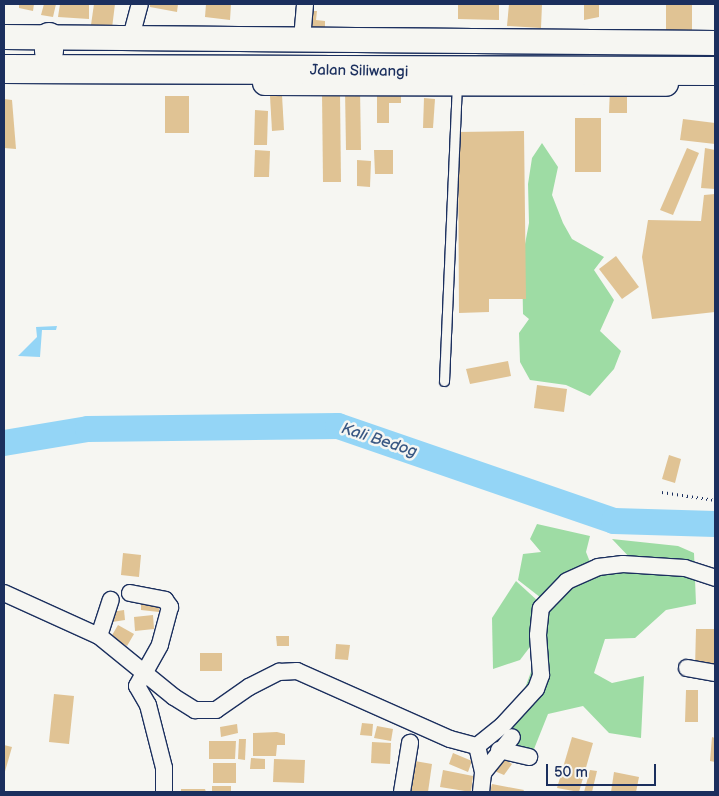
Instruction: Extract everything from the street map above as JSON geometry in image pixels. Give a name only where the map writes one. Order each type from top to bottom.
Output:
[{"type":"highway","name":"Jalan Siliwangi","points":[[4,50],[49,44],[715,55]]},
{"type":"highway","name":"Jalan Siliwangi","points":[[4,69],[457,79],[715,71]]},
{"type":"street","points":[[131,37],[140,4]]},
{"type":"street","points":[[302,39],[305,4]]},
{"type":"street","points":[[4,37],[49,44],[131,37],[715,43]]},
{"type":"street","points":[[4,82],[457,79],[715,84]]},
{"type":"street","points":[[478,746],[502,726],[536,689],[541,675],[538,635],[541,608],[567,581],[598,567],[623,564],[685,568],[715,578]]},
{"type":"street","points":[[130,593],[165,600],[170,607],[160,645],[142,680],[164,768],[164,792]]},
{"type":"street","points":[[4,594],[99,636],[142,680],[185,705],[205,710],[216,710],[249,687],[279,672],[297,672],[450,739],[478,746]]},
{"type":"street","points":[[99,636],[110,600]]},
{"type":"street","points":[[686,668],[715,673]]},
{"type":"street","points":[[483,768],[512,736]]},
{"type":"street","points":[[402,792],[410,743]]},
{"type":"street","points":[[478,746],[483,768],[481,792]]},
{"type":"street","points":[[499,750],[530,757]]},
{"type":"lane","points":[[444,381],[457,79]]},
{"type":"path","points":[[662,492],[715,500]]},
{"type":"green space","points":[[542,143],[558,167],[552,195],[563,223],[572,239],[604,257],[594,270],[614,300],[600,331],[621,351],[614,369],[590,396],[566,385],[530,380],[520,362],[519,333],[529,319],[523,314],[522,260],[529,223],[528,184],[532,158]]},
{"type":"green space","points":[[537,524],[590,536],[586,552],[592,567],[633,561],[612,539],[678,546],[694,553],[696,604],[666,610],[635,638],[605,639],[594,673],[612,683],[644,676],[641,738],[609,733],[583,706],[548,714],[534,749],[504,748],[496,740],[521,699],[535,661],[545,601],[518,580],[523,554],[541,552],[530,539]]},
{"type":"green space","points":[[516,581],[539,602],[536,639],[520,660],[493,669],[492,618]]},
{"type":"water","points":[[57,326],[56,330],[42,330],[40,357],[18,356],[37,337],[36,327]]},
{"type":"building","points":[[19,4],[34,4],[33,11],[19,8]]},
{"type":"building","points":[[44,4],[56,4],[53,17],[41,15]]},
{"type":"building","points":[[60,4],[89,4],[89,19],[58,17]]},
{"type":"building","points":[[94,4],[115,4],[112,28],[91,25]]},
{"type":"building","points":[[150,4],[178,4],[177,12],[150,7]]},
{"type":"building","points":[[206,4],[231,4],[230,20],[205,17]]},
{"type":"building","points":[[458,4],[499,4],[499,20],[458,19]]},
{"type":"building","points":[[509,4],[542,4],[541,28],[507,26]]},
{"type":"building","points":[[584,4],[599,4],[599,17],[584,20]]},
{"type":"building","points":[[666,4],[692,4],[692,34],[666,35]]},
{"type":"building","points":[[308,11],[317,11],[316,20],[325,21],[325,30],[308,30]]},
{"type":"building","points":[[610,88],[627,89],[627,113],[609,113]]},
{"type":"building","points":[[345,89],[360,89],[361,150],[346,150]]},
{"type":"building","points":[[377,90],[401,90],[401,103],[389,103],[389,123],[377,123]]},
{"type":"building","points":[[322,93],[340,93],[341,182],[323,182]]},
{"type":"building","points":[[282,95],[284,130],[272,131],[270,96]]},
{"type":"building","points":[[165,96],[189,96],[189,133],[165,133]]},
{"type":"building","points":[[424,98],[435,99],[433,128],[423,128]]},
{"type":"building","points":[[4,99],[12,100],[16,149],[4,148]]},
{"type":"building","points":[[255,110],[268,111],[267,145],[254,145]]},
{"type":"building","points":[[575,118],[601,118],[601,172],[575,172]]},
{"type":"building","points":[[683,119],[715,123],[715,144],[680,140]]},
{"type":"building","points":[[524,131],[526,299],[489,299],[489,312],[459,313],[458,132]]},
{"type":"building","points":[[687,148],[699,153],[673,215],[660,210]]},
{"type":"building","points":[[705,148],[715,150],[715,189],[701,188]]},
{"type":"building","points":[[255,150],[270,151],[269,177],[254,177]]},
{"type":"building","points":[[374,150],[393,150],[393,174],[375,174]]},
{"type":"building","points":[[357,160],[371,161],[370,187],[357,186]]},
{"type":"building","points":[[715,194],[715,312],[652,319],[642,257],[648,220],[701,221],[704,195]]},
{"type":"building","points":[[616,256],[639,287],[622,299],[599,269]]},
{"type":"building","points":[[508,361],[511,376],[470,384],[466,369]]},
{"type":"building","points":[[537,385],[567,389],[564,412],[534,408]]},
{"type":"building","points":[[669,455],[681,459],[675,483],[662,479]]},
{"type":"building","points":[[123,553],[141,555],[139,577],[121,575]]},
{"type":"building","points":[[141,600],[159,602],[159,612],[141,610]]},
{"type":"building","points":[[124,610],[125,620],[112,622],[111,612]]},
{"type":"building","points":[[153,615],[154,629],[135,631],[134,617]]},
{"type":"building","points":[[118,625],[134,634],[127,646],[111,637]]},
{"type":"building","points":[[696,629],[715,629],[715,668],[695,668]]},
{"type":"building","points":[[276,636],[289,636],[289,646],[277,646]]},
{"type":"building","points":[[336,644],[350,645],[348,660],[335,659]]},
{"type":"building","points":[[200,653],[222,653],[222,671],[200,671]]},
{"type":"building","points":[[686,690],[698,690],[698,722],[685,722]]},
{"type":"building","points":[[54,694],[74,696],[69,744],[49,742]]},
{"type":"building","points":[[362,723],[373,724],[372,736],[360,735]]},
{"type":"building","points":[[237,724],[238,733],[221,737],[220,727]]},
{"type":"building","points":[[377,726],[393,729],[391,741],[374,738]]},
{"type":"building","points":[[277,732],[285,734],[285,745],[277,745],[276,756],[253,756],[253,733]]},
{"type":"building","points":[[572,737],[593,743],[579,792],[557,788]]},
{"type":"building","points":[[712,737],[715,738],[715,762],[710,761]]},
{"type":"building","points":[[239,739],[246,739],[245,760],[238,759]]},
{"type":"building","points":[[209,741],[236,741],[235,759],[209,759]]},
{"type":"building","points":[[372,742],[391,743],[390,764],[371,763]]},
{"type":"building","points":[[4,745],[12,747],[4,775]]},
{"type":"building","points":[[453,753],[472,761],[468,772],[449,764]]},
{"type":"building","points":[[499,755],[512,764],[504,775],[492,770]]},
{"type":"building","points":[[251,758],[265,759],[265,769],[250,769]]},
{"type":"building","points":[[274,759],[305,760],[304,783],[273,782]]},
{"type":"building","points":[[409,760],[432,764],[428,792],[404,792]]},
{"type":"building","points":[[213,763],[236,763],[236,783],[213,783]]},
{"type":"building","points":[[443,770],[473,776],[471,792],[440,787]]},
{"type":"building","points":[[590,770],[597,771],[592,792],[584,792]]},
{"type":"building","points":[[614,772],[639,777],[636,792],[611,792]]},
{"type":"building","points":[[492,784],[524,790],[523,792],[490,792]]},
{"type":"building","points":[[212,786],[231,786],[231,792],[212,792]]},
{"type":"building","points":[[181,789],[205,789],[206,792],[181,792]]},
{"type":"waterway","name":"Kali Bedog","points":[[4,443],[88,429],[338,426],[614,521],[715,524]]}]
